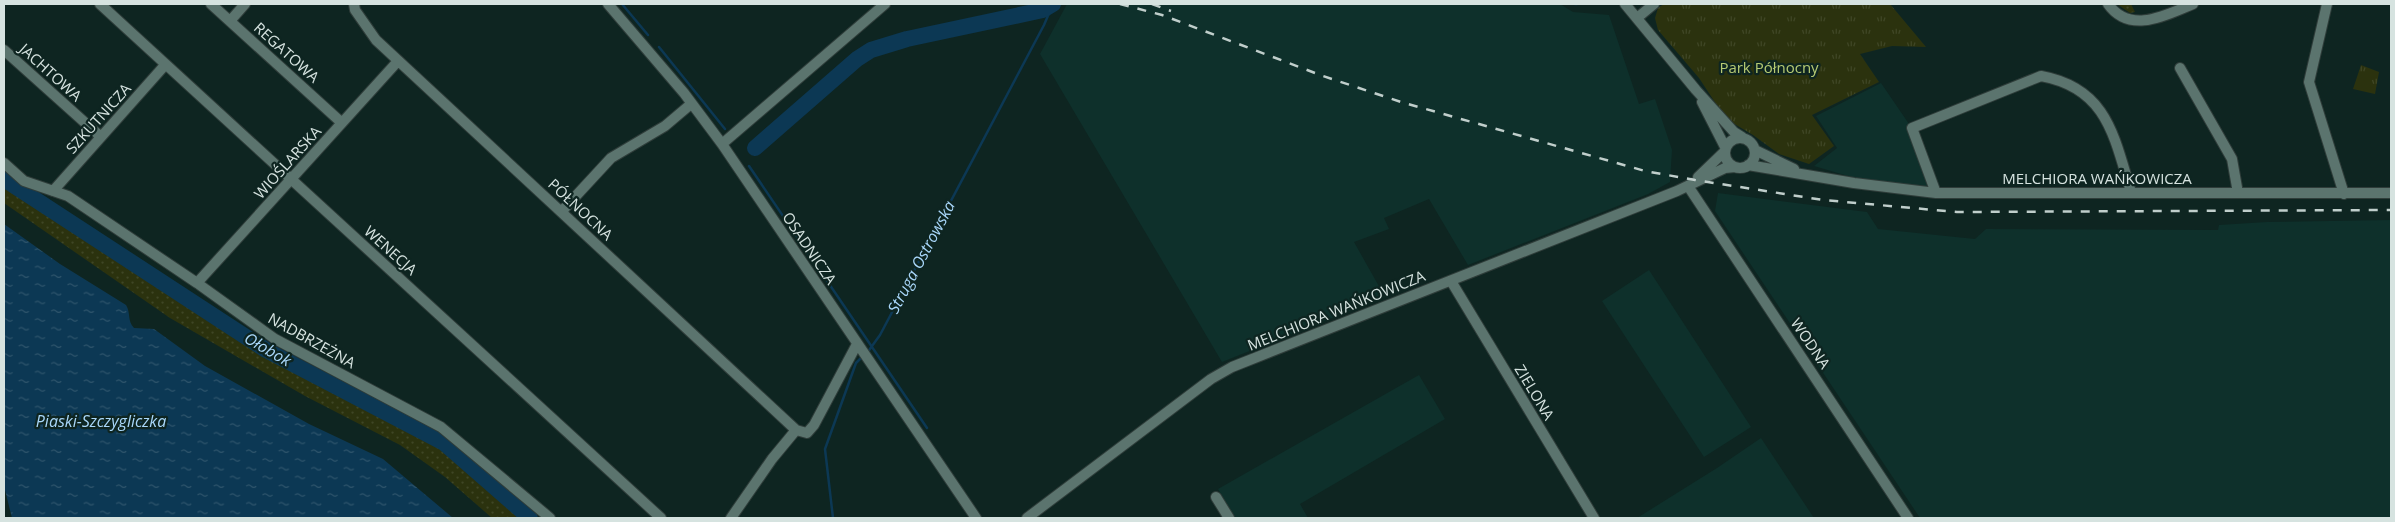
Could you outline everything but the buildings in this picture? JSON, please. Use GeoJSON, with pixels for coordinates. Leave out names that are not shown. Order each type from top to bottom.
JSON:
{"type":"FeatureCollection","features":[{"type":"Feature","properties":{"kind":"street","name":"WENECJA"},"geometry":{"type":"LineString","coordinates":[[100,4],[661,518]]}},
{"type":"Feature","properties":{"kind":"street","name":"REGATOWA"},"geometry":{"type":"LineString","coordinates":[[211,4],[342,123]]}},
{"type":"Feature","properties":{"kind":"street"},"geometry":{"type":"LineString","coordinates":[[230,21],[245,4]]}},
{"type":"Feature","properties":{"kind":"street","name":"PÓŁNOCNA"},"geometry":{"type":"LineString","coordinates":[[354,4],[355,10],[376,40],[796,430]]}},
{"type":"Feature","properties":{"kind":"street","name":"OSADNICZA"},"geometry":{"type":"LineString","coordinates":[[608,4],[722,144],[976,518]]}},
{"type":"Feature","properties":{"kind":"street"},"geometry":{"type":"LineString","coordinates":[[722,144],[885,4]]}},
{"type":"Feature","properties":{"kind":"street"},"geometry":{"type":"LineString","coordinates":[[1625,4],[1730,128],[1750,142],[1755,150],[1754,157],[1748,165],[1735,167],[1727,161],[1725,150],[1696,90]]}},
{"type":"Feature","properties":{"kind":"street"},"geometry":{"type":"LineString","coordinates":[[1637,18],[1654,4]]}},
{"type":"Feature","properties":{"kind":"street"},"geometry":{"type":"LineString","coordinates":[[2108,4],[2120,15],[2131,19],[2150,21],[2193,4]]}},
{"type":"Feature","properties":{"kind":"street"},"geometry":{"type":"LineString","coordinates":[[2327,4],[2308,82],[2344,194]]}},
{"type":"Feature","properties":{"kind":"street","name":"JACHTOWA"},"geometry":{"type":"LineString","coordinates":[[4,50],[101,137]]}},
{"type":"Feature","properties":{"kind":"street","name":"WIOŚLARSKA"},"geometry":{"type":"LineString","coordinates":[[198,283],[398,61]]}},
{"type":"Feature","properties":{"kind":"street","name":"SZKUTNICZA"},"geometry":{"type":"LineString","coordinates":[[53,191],[165,65]]}},
{"type":"Feature","properties":{"kind":"street"},"geometry":{"type":"LineString","coordinates":[[2180,68],[2232,159],[2238,193]]}},
{"type":"Feature","properties":{"kind":"street"},"geometry":{"type":"LineString","coordinates":[[1936,194],[1912,128],[2041,76],[2056,78],[2070,85],[2098,105],[2116,142],[2131,192]]}},
{"type":"Feature","properties":{"kind":"street"},"geometry":{"type":"LineString","coordinates":[[562,212],[611,158],[665,126],[691,104]]}},
{"type":"Feature","properties":{"kind":"street"},"geometry":{"type":"LineString","coordinates":[[1725,150],[1732,140],[1742,137]]}},
{"type":"Feature","properties":{"kind":"street","name":"MELCHIORA WAŃKOWICZA"},"geometry":{"type":"LineString","coordinates":[[1688,186],[1725,150]]}},
{"type":"Feature","properties":{"kind":"street","name":"MELCHIORA WAŃKOWICZA"},"geometry":{"type":"LineString","coordinates":[[1755,150],[1804,173]]}},
{"type":"Feature","properties":{"kind":"street","name":"NADBRZEŻNA"},"geometry":{"type":"LineString","coordinates":[[4,163],[24,181],[68,196],[198,283],[275,340],[441,427],[550,518]]}},
{"type":"Feature","properties":{"kind":"street","name":"MELCHIORA WAŃKOWICZA"},"geometry":{"type":"LineString","coordinates":[[1748,165],[1854,183],[1936,194],[2131,192],[2391,193]]}},
{"type":"Feature","properties":{"kind":"street","name":"MELCHIORA WAŃKOWICZA"},"geometry":{"type":"LineString","coordinates":[[1028,518],[1222,373],[1688,186],[1725,168],[1735,167]]}},
{"type":"Feature","properties":{"kind":"street","name":"WODNA"},"geometry":{"type":"LineString","coordinates":[[1688,186],[1908,518]]}},
{"type":"Feature","properties":{"kind":"street","name":"ZIELONA"},"geometry":{"type":"LineString","coordinates":[[1451,281],[1594,518]]}},
{"type":"Feature","properties":{"kind":"street"},"geometry":{"type":"LineString","coordinates":[[731,518],[772,459],[796,430],[807,433],[814,425],[857,344]]}},
{"type":"Feature","properties":{"kind":"street"},"geometry":{"type":"LineString","coordinates":[[1216,497],[1229,518]]}},
{"type":"Feature","properties":{"kind":"shaded area"},"geometry":{"type":"Polygon","coordinates":[[[1067,4],[1560,4],[1573,12],[1609,15],[1639,104],[1655,99],[1672,150],[1670,182],[1648,194],[1468,265],[1429,199],[1384,218],[1389,229],[1354,242],[1385,297],[1222,362],[1040,54],[1067,4]]]}},
{"type":"Feature","properties":{"kind":"shaded area"},"geometry":{"type":"Polygon","coordinates":[[[1881,83],[1909,124],[1908,131],[1928,187],[1855,178],[1814,166],[1837,148],[1816,116],[1881,83]]]}},
{"type":"Feature","properties":{"kind":"shaded area"},"geometry":{"type":"Polygon","coordinates":[[[1718,193],[1867,212],[1878,229],[1975,239],[1986,229],[2218,230],[2219,225],[2267,222],[2391,220],[2391,518],[1920,518],[1715,211],[1718,193]]]}},
{"type":"Feature","properties":{"kind":"shaded area"},"geometry":{"type":"Polygon","coordinates":[[[1649,270],[1751,427],[1704,457],[1602,301],[1649,270]]]}},
{"type":"Feature","properties":{"kind":"shaded area"},"geometry":{"type":"Polygon","coordinates":[[[1419,375],[1445,419],[1300,504],[1308,518],[1235,518],[1218,489],[1419,375]]]}},
{"type":"Feature","properties":{"kind":"shaded area"},"geometry":{"type":"Polygon","coordinates":[[[1761,438],[1814,518],[1637,518],[1717,468],[1761,438]]]}},
{"type":"Feature","properties":{"kind":"green space","name":"Park Północny"},"geometry":{"type":"Polygon","coordinates":[[[1664,4],[1890,4],[1926,47],[1892,46],[1860,54],[1879,82],[1812,115],[1834,146],[1809,164],[1779,154],[1753,135],[1726,119],[1699,78],[1658,30],[1655,18],[1658,8],[1664,4]]]}},
{"type":"Feature","properties":{"kind":"green space"},"geometry":{"type":"Polygon","coordinates":[[[2117,4],[2131,4],[2135,12],[2130,13],[2117,4]]]}},
{"type":"Feature","properties":{"kind":"green space"},"geometry":{"type":"Polygon","coordinates":[[[2361,65],[2379,72],[2375,94],[2353,89],[2361,65]]]}},
{"type":"Feature","properties":{"kind":"green space"},"geometry":{"type":"Polygon","coordinates":[[[4,185],[264,356],[370,408],[441,447],[521,518],[492,518],[445,477],[400,445],[305,396],[170,318],[4,203],[4,185]]]}},
{"type":"Feature","properties":{"kind":"water","name":"Piaski-Szczygliczka"},"geometry":{"type":"Polygon","coordinates":[[[4,224],[60,264],[126,305],[130,323],[134,328],[154,329],[205,366],[309,424],[383,459],[453,518],[12,518],[4,486],[4,224]]]}},
{"type":"Feature","properties":{"kind":"waterway"},"geometry":{"type":"LineString","coordinates":[[622,4],[648,35]]}},
{"type":"Feature","properties":{"kind":"waterway","name":"Struga Ostrowska"},"geometry":{"type":"LineString","coordinates":[[867,353],[880,335],[1044,25],[1053,4]]}},
{"type":"Feature","properties":{"kind":"waterway","name":"Struga Ostrowska"},"geometry":{"type":"LineString","coordinates":[[755,148],[857,59],[871,50],[907,39],[1043,10],[1053,4]]}},
{"type":"Feature","properties":{"kind":"waterway"},"geometry":{"type":"LineString","coordinates":[[659,47],[725,129]]}},
{"type":"Feature","properties":{"kind":"waterway"},"geometry":{"type":"LineString","coordinates":[[749,166],[927,428]]}},
{"type":"Feature","properties":{"kind":"waterway","name":"Ołobok"},"geometry":{"type":"LineString","coordinates":[[4,179],[266,350],[444,443],[530,518]]}},
{"type":"Feature","properties":{"kind":"waterway","name":"Struga Ostrowska"},"geometry":{"type":"LineString","coordinates":[[833,518],[825,449],[856,363],[863,356]]}},
{"type":"Feature","properties":{"kind":"railway"},"geometry":{"type":"LineString","coordinates":[[1120,4],[1162,15],[1323,76],[1401,102],[1645,171],[1695,180],[1823,200],[1957,212],[2391,210]]}},
{"type":"Feature","properties":{"kind":"railway"},"geometry":{"type":"LineString","coordinates":[[1152,4],[1171,11]]}}]}
